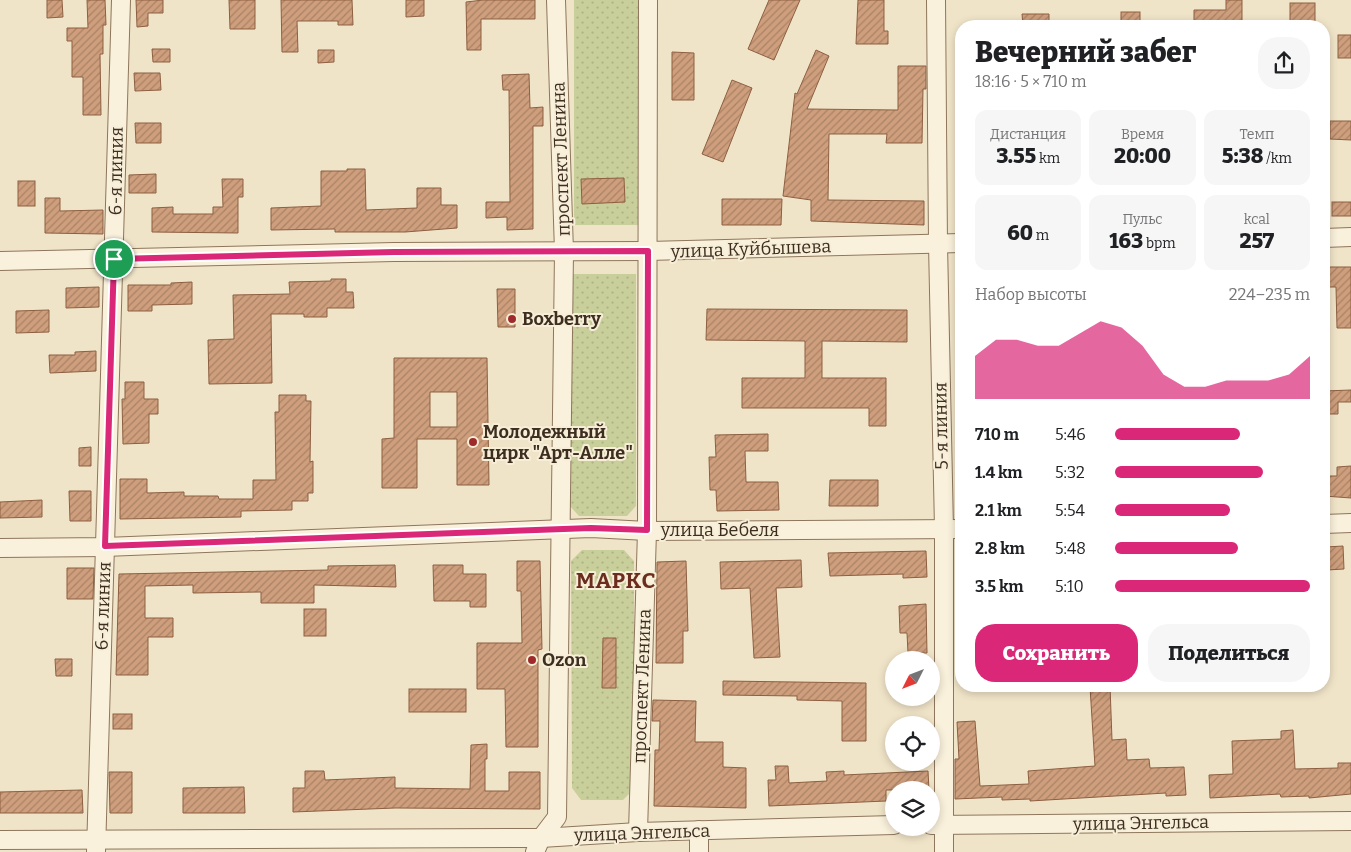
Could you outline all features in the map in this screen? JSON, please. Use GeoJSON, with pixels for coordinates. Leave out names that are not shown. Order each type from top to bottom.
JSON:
{"type":"FeatureCollection","features":[{"type":"Feature","properties":{"kind":"street","name":"6-я линия"},"geometry":{"type":"LineString","coordinates":[[97,845],[121,0]]}},
{"type":"Feature","properties":{"kind":"street","name":"проспект Ленина"},"geometry":{"type":"LineString","coordinates":[[538,845],[556,817],[558,530],[564,252],[556,0]]}},
{"type":"Feature","properties":{"kind":"street","name":"проспект Ленина"},"geometry":{"type":"LineString","coordinates":[[638,832],[647,530],[648,0]]}},
{"type":"Feature","properties":{"kind":"street","name":"5-я линия"},"geometry":{"type":"LineString","coordinates":[[936,0],[938,244],[944,530],[939,781]]}},
{"type":"Feature","properties":{"kind":"street"},"geometry":{"type":"LineString","coordinates":[[1330,238],[1351,238]]}},
{"type":"Feature","properties":{"kind":"street","name":"улица Куйбышева"},"geometry":{"type":"LineString","coordinates":[[0,261],[394,252],[648,251],[955,243]]}},
{"type":"Feature","properties":{"kind":"street"},"geometry":{"type":"LineString","coordinates":[[1330,524],[1351,523]]}},
{"type":"Feature","properties":{"kind":"street","name":"улица Бебеля"},"geometry":{"type":"LineString","coordinates":[[0,548],[105,546],[591,528],[647,530],[955,529]]}},
{"type":"Feature","properties":{"kind":"street","name":"улица Энгельса"},"geometry":{"type":"LineString","coordinates":[[940,824],[1351,821]]}},
{"type":"Feature","properties":{"kind":"street","name":"улица Энгельса"},"geometry":{"type":"LineString","coordinates":[[0,840],[97,845],[538,845],[638,832],[885,826]]}},
{"type":"Feature","properties":{"kind":"street"},"geometry":{"type":"LineString","coordinates":[[699,830],[699,852]]}},
{"type":"Feature","properties":{"kind":"street","name":"5-я линия"},"geometry":{"type":"LineString","coordinates":[[940,833],[944,852]]}},
{"type":"Feature","properties":{"kind":"green space"},"geometry":{"type":"Polygon","coordinates":[[[574,0],[640,0],[641,225],[574,225],[574,0]]]}},
{"type":"Feature","properties":{"kind":"green space"},"geometry":{"type":"Polygon","coordinates":[[[569,274],[636,274],[636,506],[627,516],[579,516],[569,505],[569,274]]]}},
{"type":"Feature","properties":{"kind":"green space"},"geometry":{"type":"Polygon","coordinates":[[[582,550],[624,550],[634,561],[634,789],[623,800],[581,800],[572,788],[571,561],[582,550]]]}},
{"type":"Feature","properties":{"kind":"building"},"geometry":{"type":"Polygon","coordinates":[[[47,0],[62,0],[63,17],[47,18],[47,0]]]}},
{"type":"Feature","properties":{"kind":"building"},"geometry":{"type":"Polygon","coordinates":[[[87,0],[105,0],[106,25],[103,25],[103,54],[100,54],[101,115],[83,115],[83,77],[72,77],[72,41],[67,41],[67,28],[88,28],[87,0]]]}},
{"type":"Feature","properties":{"kind":"building"},"geometry":{"type":"Polygon","coordinates":[[[136,0],[163,0],[163,13],[148,13],[148,26],[137,27],[136,0]]]}},
{"type":"Feature","properties":{"kind":"building"},"geometry":{"type":"Polygon","coordinates":[[[229,0],[255,0],[255,29],[230,29],[229,0]]]}},
{"type":"Feature","properties":{"kind":"building"},"geometry":{"type":"Polygon","coordinates":[[[281,0],[352,0],[353,25],[338,25],[338,21],[297,21],[298,52],[282,52],[281,0]]]}},
{"type":"Feature","properties":{"kind":"building"},"geometry":{"type":"Polygon","coordinates":[[[406,0],[424,0],[424,16],[406,17],[406,0]]]}},
{"type":"Feature","properties":{"kind":"building"},"geometry":{"type":"Polygon","coordinates":[[[483,0],[535,0],[535,19],[481,19],[481,50],[467,50],[466,2],[483,0]]]}},
{"type":"Feature","properties":{"kind":"building"},"geometry":{"type":"Polygon","coordinates":[[[769,0],[800,0],[774,60],[748,49],[769,0]]]}},
{"type":"Feature","properties":{"kind":"building"},"geometry":{"type":"Polygon","coordinates":[[[858,0],[884,0],[884,31],[888,31],[888,44],[856,44],[858,0]]]}},
{"type":"Feature","properties":{"kind":"building"},"geometry":{"type":"Polygon","coordinates":[[[1226,0],[1242,0],[1242,20],[1194,20],[1194,10],[1226,10],[1226,0]]]}},
{"type":"Feature","properties":{"kind":"building"},"geometry":{"type":"Polygon","coordinates":[[[1290,3],[1315,3],[1315,20],[1290,20],[1290,3]]]}},
{"type":"Feature","properties":{"kind":"building"},"geometry":{"type":"Polygon","coordinates":[[[1121,12],[1140,12],[1140,20],[1121,20],[1121,12]]]}},
{"type":"Feature","properties":{"kind":"building"},"geometry":{"type":"Polygon","coordinates":[[[1022,14],[1049,14],[1049,20],[1022,20],[1022,14]]]}},
{"type":"Feature","properties":{"kind":"building"},"geometry":{"type":"Polygon","coordinates":[[[1338,35],[1351,35],[1351,58],[1338,58],[1338,35]]]}},
{"type":"Feature","properties":{"kind":"building"},"geometry":{"type":"Polygon","coordinates":[[[152,49],[170,49],[170,62],[153,62],[152,49]]]}},
{"type":"Feature","properties":{"kind":"building"},"geometry":{"type":"Polygon","coordinates":[[[318,50],[334,50],[334,62],[318,63],[318,50]]]}},
{"type":"Feature","properties":{"kind":"building"},"geometry":{"type":"Polygon","coordinates":[[[816,50],[829,56],[807,109],[898,110],[898,66],[926,66],[926,89],[923,89],[922,143],[886,143],[887,134],[829,134],[828,200],[924,201],[924,225],[811,221],[811,200],[783,196],[795,93],[797,94],[816,50]]]}},
{"type":"Feature","properties":{"kind":"building"},"geometry":{"type":"Polygon","coordinates":[[[672,52],[694,53],[694,100],[672,100],[672,52]]]}},
{"type":"Feature","properties":{"kind":"building"},"geometry":{"type":"Polygon","coordinates":[[[134,73],[160,73],[161,90],[135,91],[134,73]]]}},
{"type":"Feature","properties":{"kind":"building"},"geometry":{"type":"Polygon","coordinates":[[[529,74],[530,108],[543,107],[543,126],[533,126],[533,229],[507,230],[507,217],[486,218],[486,202],[510,202],[509,90],[503,90],[502,75],[529,74]]]}},
{"type":"Feature","properties":{"kind":"building"},"geometry":{"type":"Polygon","coordinates":[[[732,80],[752,88],[723,162],[702,154],[732,80]]]}},
{"type":"Feature","properties":{"kind":"building"},"geometry":{"type":"Polygon","coordinates":[[[1330,121],[1351,121],[1351,140],[1330,139],[1330,121]]]}},
{"type":"Feature","properties":{"kind":"building"},"geometry":{"type":"Polygon","coordinates":[[[135,123],[161,123],[161,143],[136,143],[135,123]]]}},
{"type":"Feature","properties":{"kind":"building"},"geometry":{"type":"Polygon","coordinates":[[[347,169],[365,169],[366,210],[417,208],[417,188],[441,188],[441,205],[457,205],[457,228],[405,232],[335,232],[335,229],[271,230],[271,208],[321,206],[321,171],[347,171],[347,169]]]}},
{"type":"Feature","properties":{"kind":"building"},"geometry":{"type":"Polygon","coordinates":[[[156,174],[156,193],[129,193],[129,175],[156,174]]]}},
{"type":"Feature","properties":{"kind":"building"},"geometry":{"type":"Polygon","coordinates":[[[624,178],[625,202],[582,204],[581,179],[624,178]]]}},
{"type":"Feature","properties":{"kind":"building"},"geometry":{"type":"Polygon","coordinates":[[[222,179],[243,179],[243,197],[238,197],[238,233],[152,232],[152,208],[173,207],[173,214],[213,214],[213,207],[223,207],[222,179]]]}},
{"type":"Feature","properties":{"kind":"building"},"geometry":{"type":"Polygon","coordinates":[[[18,181],[35,181],[35,206],[18,206],[18,181]]]}},
{"type":"Feature","properties":{"kind":"building"},"geometry":{"type":"Polygon","coordinates":[[[45,198],[60,198],[60,211],[103,210],[103,234],[45,233],[45,198]]]}},
{"type":"Feature","properties":{"kind":"building"},"geometry":{"type":"Polygon","coordinates":[[[722,199],[782,199],[781,225],[722,225],[722,199]]]}},
{"type":"Feature","properties":{"kind":"building"},"geometry":{"type":"Polygon","coordinates":[[[1332,202],[1351,202],[1351,216],[1332,216],[1332,202]]]}},
{"type":"Feature","properties":{"kind":"building"},"geometry":{"type":"Polygon","coordinates":[[[1330,267],[1351,267],[1351,328],[1337,328],[1336,287],[1330,287],[1330,267]]]}},
{"type":"Feature","properties":{"kind":"building"},"geometry":{"type":"Polygon","coordinates":[[[331,279],[346,279],[346,292],[353,292],[354,308],[327,308],[327,317],[304,317],[304,314],[271,314],[272,383],[209,384],[208,340],[234,339],[233,295],[290,294],[289,282],[331,281],[331,279]]]}},
{"type":"Feature","properties":{"kind":"building"},"geometry":{"type":"Polygon","coordinates":[[[192,282],[192,304],[152,305],[152,311],[128,311],[128,285],[171,285],[171,283],[192,282]]]}},
{"type":"Feature","properties":{"kind":"building"},"geometry":{"type":"Polygon","coordinates":[[[99,287],[99,307],[66,308],[66,288],[99,287]]]}},
{"type":"Feature","properties":{"kind":"building"},"geometry":{"type":"Polygon","coordinates":[[[497,289],[515,289],[515,327],[498,327],[497,289]]]}},
{"type":"Feature","properties":{"kind":"building"},"geometry":{"type":"Polygon","coordinates":[[[707,309],[907,310],[907,342],[822,341],[822,378],[886,378],[886,426],[869,426],[869,408],[742,408],[742,378],[805,378],[805,341],[706,340],[707,309]]]}},
{"type":"Feature","properties":{"kind":"building"},"geometry":{"type":"Polygon","coordinates":[[[49,310],[49,332],[16,333],[16,311],[49,310]]]}},
{"type":"Feature","properties":{"kind":"building"},"geometry":{"type":"Polygon","coordinates":[[[96,351],[96,371],[50,373],[49,355],[75,355],[75,352],[96,351]]]}},
{"type":"Feature","properties":{"kind":"building"},"geometry":{"type":"Polygon","coordinates":[[[394,358],[487,358],[489,485],[457,485],[457,439],[417,439],[417,488],[382,488],[382,439],[394,438],[394,358]],[[430,392],[430,427],[457,427],[457,392],[430,392]]]}},
{"type":"Feature","properties":{"kind":"building"},"geometry":{"type":"Polygon","coordinates":[[[125,382],[144,382],[144,399],[158,399],[158,414],[149,414],[149,443],[123,444],[122,399],[125,399],[125,382]]]}},
{"type":"Feature","properties":{"kind":"building"},"geometry":{"type":"Polygon","coordinates":[[[1351,390],[1351,402],[1338,402],[1338,414],[1330,414],[1330,391],[1351,390]]]}},
{"type":"Feature","properties":{"kind":"building"},"geometry":{"type":"Polygon","coordinates":[[[279,395],[306,395],[306,401],[311,401],[310,462],[313,461],[313,493],[308,493],[308,501],[292,501],[292,510],[241,511],[241,517],[120,519],[120,479],[147,479],[147,493],[184,492],[184,496],[253,499],[253,480],[276,480],[275,412],[279,412],[279,395]]]}},
{"type":"Feature","properties":{"kind":"building"},"geometry":{"type":"Polygon","coordinates":[[[768,434],[768,451],[745,451],[746,482],[778,482],[779,510],[717,511],[716,490],[710,490],[709,457],[716,457],[715,435],[768,434]]]}},
{"type":"Feature","properties":{"kind":"building"},"geometry":{"type":"Polygon","coordinates":[[[91,447],[91,466],[79,466],[79,448],[91,447]]]}},
{"type":"Feature","properties":{"kind":"building"},"geometry":{"type":"Polygon","coordinates":[[[1351,466],[1351,498],[1330,496],[1330,476],[1337,476],[1337,467],[1351,466]]]}},
{"type":"Feature","properties":{"kind":"building"},"geometry":{"type":"Polygon","coordinates":[[[830,480],[878,480],[878,506],[829,506],[830,480]]]}},
{"type":"Feature","properties":{"kind":"building"},"geometry":{"type":"Polygon","coordinates":[[[69,491],[91,491],[91,521],[70,521],[69,491]]]}},
{"type":"Feature","properties":{"kind":"building"},"geometry":{"type":"Polygon","coordinates":[[[42,500],[42,517],[0,518],[0,502],[42,500]]]}},
{"type":"Feature","properties":{"kind":"building"},"geometry":{"type":"Polygon","coordinates":[[[1343,546],[1344,569],[1330,570],[1330,547],[1343,546]]]}},
{"type":"Feature","properties":{"kind":"building"},"geometry":{"type":"Polygon","coordinates":[[[926,551],[927,577],[903,578],[903,574],[830,576],[828,553],[926,551]]]}},
{"type":"Feature","properties":{"kind":"building"},"geometry":{"type":"Polygon","coordinates":[[[801,560],[802,587],[776,588],[780,657],[754,658],[750,588],[721,589],[720,562],[801,560]]]}},
{"type":"Feature","properties":{"kind":"building"},"geometry":{"type":"Polygon","coordinates":[[[517,561],[540,561],[542,649],[538,650],[538,747],[506,747],[505,689],[477,689],[477,643],[522,643],[521,591],[517,591],[517,561]]]}},
{"type":"Feature","properties":{"kind":"building"},"geometry":{"type":"Polygon","coordinates":[[[686,561],[688,631],[683,631],[683,663],[656,663],[657,562],[686,561]]]}},
{"type":"Feature","properties":{"kind":"building"},"geometry":{"type":"Polygon","coordinates":[[[395,565],[396,587],[314,585],[314,603],[261,603],[261,592],[193,593],[193,585],[145,586],[145,618],[173,618],[173,637],[148,637],[148,675],[116,675],[119,574],[328,570],[328,566],[395,565]]]}},
{"type":"Feature","properties":{"kind":"building"},"geometry":{"type":"Polygon","coordinates":[[[433,565],[463,565],[463,574],[486,574],[486,607],[470,607],[470,601],[434,601],[433,565]]]}},
{"type":"Feature","properties":{"kind":"building"},"geometry":{"type":"Polygon","coordinates":[[[67,568],[94,568],[93,599],[67,599],[67,568]]]}},
{"type":"Feature","properties":{"kind":"building"},"geometry":{"type":"Polygon","coordinates":[[[926,604],[927,651],[908,651],[907,633],[900,633],[899,606],[926,604]]]}},
{"type":"Feature","properties":{"kind":"building"},"geometry":{"type":"Polygon","coordinates":[[[304,609],[326,609],[326,636],[304,636],[304,609]]]}},
{"type":"Feature","properties":{"kind":"building"},"geometry":{"type":"Polygon","coordinates":[[[603,638],[616,638],[616,688],[602,688],[603,638]]]}},
{"type":"Feature","properties":{"kind":"building"},"geometry":{"type":"Polygon","coordinates":[[[55,659],[72,659],[72,676],[56,676],[55,659]]]}},
{"type":"Feature","properties":{"kind":"building"},"geometry":{"type":"Polygon","coordinates":[[[723,681],[866,683],[866,741],[842,741],[842,701],[797,700],[797,696],[723,695],[723,681]]]}},
{"type":"Feature","properties":{"kind":"building"},"geometry":{"type":"Polygon","coordinates":[[[409,689],[466,689],[466,712],[409,712],[409,689]]]}},
{"type":"Feature","properties":{"kind":"building"},"geometry":{"type":"Polygon","coordinates":[[[1090,692],[1110,692],[1112,740],[1126,739],[1127,760],[1149,759],[1150,768],[1184,767],[1186,795],[1166,796],[1166,793],[1030,801],[1030,799],[1002,800],[1002,797],[955,799],[955,759],[959,759],[957,722],[975,721],[980,786],[1029,784],[1028,771],[1095,766],[1090,692]]]}},
{"type":"Feature","properties":{"kind":"building"},"geometry":{"type":"Polygon","coordinates":[[[653,700],[696,701],[695,742],[723,742],[723,767],[746,768],[746,808],[654,806],[655,750],[659,750],[660,721],[652,721],[653,700]]]}},
{"type":"Feature","properties":{"kind":"building"},"geometry":{"type":"Polygon","coordinates":[[[113,714],[132,714],[132,729],[113,729],[113,714]]]}},
{"type":"Feature","properties":{"kind":"building"},"geometry":{"type":"Polygon","coordinates":[[[1293,730],[1295,769],[1338,768],[1338,763],[1351,763],[1351,794],[1309,798],[1309,796],[1281,797],[1280,794],[1210,798],[1209,775],[1233,774],[1232,741],[1281,739],[1281,731],[1293,730]]]}},
{"type":"Feature","properties":{"kind":"building"},"geometry":{"type":"Polygon","coordinates":[[[487,744],[485,791],[509,791],[509,772],[540,772],[540,809],[395,808],[293,812],[293,788],[305,788],[305,771],[324,771],[325,780],[395,777],[395,788],[470,789],[471,745],[487,744]]]}},
{"type":"Feature","properties":{"kind":"building"},"geometry":{"type":"Polygon","coordinates":[[[775,766],[788,766],[789,783],[827,781],[826,772],[844,771],[844,775],[928,771],[929,781],[885,781],[885,801],[769,806],[768,780],[776,780],[775,766]]]}},
{"type":"Feature","properties":{"kind":"building"},"geometry":{"type":"Polygon","coordinates":[[[109,772],[132,772],[132,813],[110,813],[109,772]]]}},
{"type":"Feature","properties":{"kind":"building"},"geometry":{"type":"Polygon","coordinates":[[[244,787],[245,813],[183,813],[183,788],[244,787]]]}},
{"type":"Feature","properties":{"kind":"building"},"geometry":{"type":"Polygon","coordinates":[[[82,790],[83,813],[0,813],[0,792],[82,790]]]}},
{"type":"Feature","properties":{"kind":"place","name":"Boxberry"},"geometry":{"type":"Point","coordinates":[512,319]}},
{"type":"Feature","properties":{"kind":"place","name":"Молодежный цирк \"Арт-Алле\""},"geometry":{"type":"Point","coordinates":[473,442]}},
{"type":"Feature","properties":{"kind":"place","name":"Ozon"},"geometry":{"type":"Point","coordinates":[532,660]}},
{"type":"Feature","properties":{"kind":"district","name":"МАРКС"},"geometry":{"type":"Point","coordinates":[616,580]}},
{"type":"Feature","properties":{"kind":"route"},"geometry":{"type":"LineString","coordinates":[[648,251],[647,530],[591,528],[105,546],[114,259],[394,252],[648,251]]}}]}
